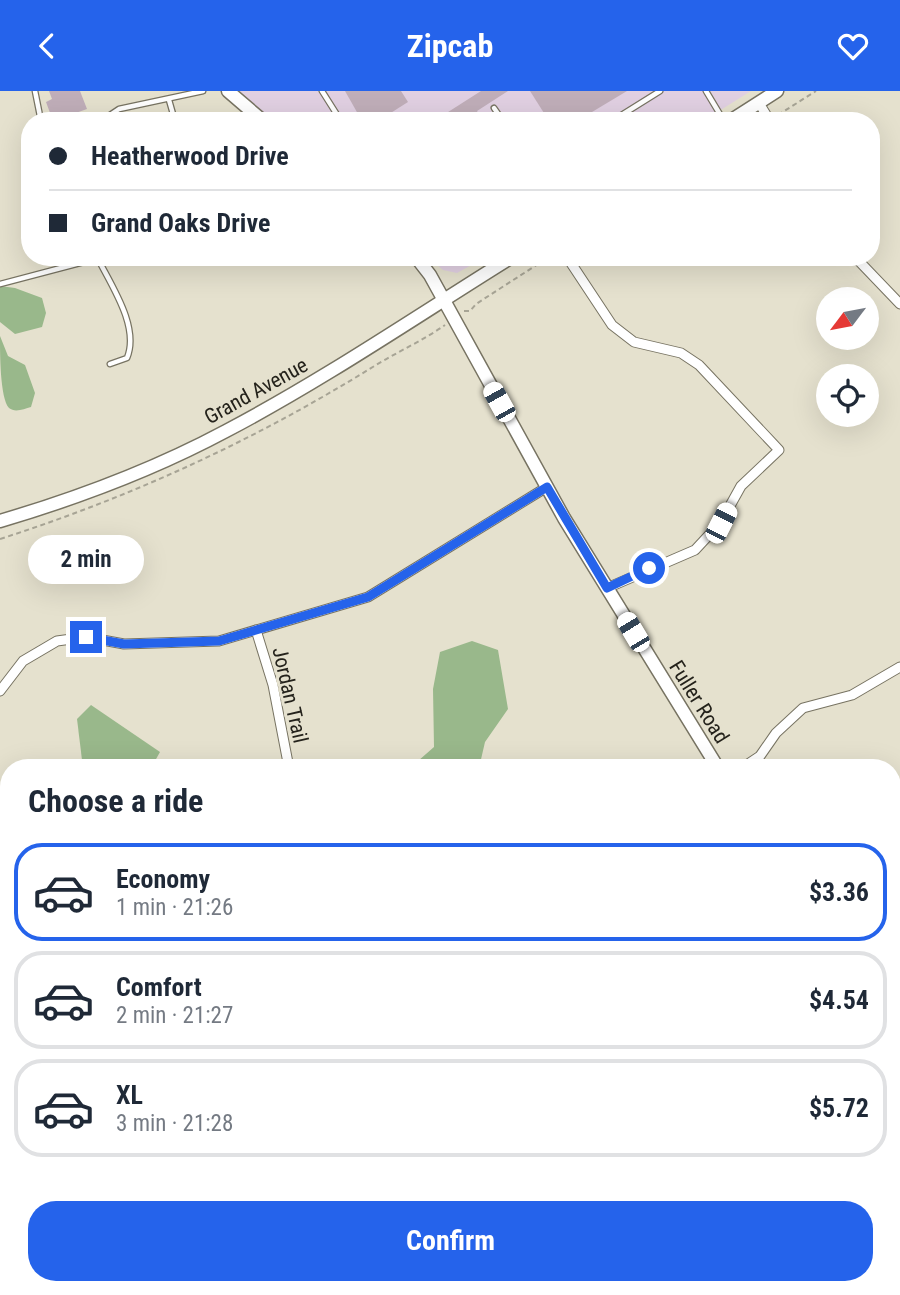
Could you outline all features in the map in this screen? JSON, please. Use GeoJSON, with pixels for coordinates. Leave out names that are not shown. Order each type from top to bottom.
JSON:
{"type":"FeatureCollection","features":[{"type":"Feature","properties":{"kind":"street"},"geometry":{"type":"LineString","coordinates":[[228,91],[252,112]]}},
{"type":"Feature","properties":{"kind":"street"},"geometry":{"type":"LineString","coordinates":[[744,112],[778,91]]}},
{"type":"Feature","properties":{"kind":"street"},"geometry":{"type":"LineString","coordinates":[[759,103],[767,112]]}},
{"type":"Feature","properties":{"kind":"street","name":"Fuller Road"},"geometry":{"type":"LineString","coordinates":[[422,266],[547,487],[712,759]]}},
{"type":"Feature","properties":{"kind":"street","name":"Grand Avenue"},"geometry":{"type":"LineString","coordinates":[[0,521],[135,474],[223,433],[303,388],[498,266]]}},
{"type":"Feature","properties":{"kind":"street"},"geometry":{"type":"LineString","coordinates":[[573,266],[612,325],[634,342],[681,353],[699,365],[779,450],[741,486],[721,523],[695,549],[607,588]]}},
{"type":"Feature","properties":{"kind":"street"},"geometry":{"type":"LineString","coordinates":[[864,266],[900,304]]}},
{"type":"Feature","properties":{"kind":"street"},"geometry":{"type":"LineString","coordinates":[[0,691],[23,661],[57,641],[86,637],[117,643],[178,644],[219,641],[368,597],[547,487]]}},
{"type":"Feature","properties":{"kind":"street","name":"Jordan Trail"},"geometry":{"type":"LineString","coordinates":[[256,630],[273,685],[287,759]]}},
{"type":"Feature","properties":{"kind":"street"},"geometry":{"type":"LineString","coordinates":[[756,759],[776,733],[803,708],[852,695],[900,667]]}},
{"type":"Feature","properties":{"kind":"lane"},"geometry":{"type":"LineString","coordinates":[[35,91],[39,112]]}},
{"type":"Feature","properties":{"kind":"lane"},"geometry":{"type":"LineString","coordinates":[[114,112],[203,91]]}},
{"type":"Feature","properties":{"kind":"lane"},"geometry":{"type":"LineString","coordinates":[[323,91],[336,112]]}},
{"type":"Feature","properties":{"kind":"lane"},"geometry":{"type":"LineString","coordinates":[[626,112],[660,91]]}},
{"type":"Feature","properties":{"kind":"lane"},"geometry":{"type":"LineString","coordinates":[[706,91],[719,112]]}},
{"type":"Feature","properties":{"kind":"lane"},"geometry":{"type":"LineString","coordinates":[[169,100],[172,112]]}},
{"type":"Feature","properties":{"kind":"lane"},"geometry":{"type":"LineString","coordinates":[[494,108],[497,112]]}},
{"type":"Feature","properties":{"kind":"lane"},"geometry":{"type":"LineString","coordinates":[[0,284],[65,266]]}},
{"type":"Feature","properties":{"kind":"lane"},"geometry":{"type":"LineString","coordinates":[[102,266],[118,299],[130,336],[131,349],[127,358],[110,364]]}},
{"type":"Feature","properties":{"kind":"path"},"geometry":{"type":"LineString","coordinates":[[783,112],[816,91]]}},
{"type":"Feature","properties":{"kind":"path"},"geometry":{"type":"LineString","coordinates":[[466,310],[470,311],[476,304],[535,266]]}},
{"type":"Feature","properties":{"kind":"shaded area"},"geometry":{"type":"Polygon","coordinates":[[[238,91],[751,91],[717,112],[262,112],[238,91]]]}},
{"type":"Feature","properties":{"kind":"shaded area"},"geometry":{"type":"Polygon","coordinates":[[[438,266],[470,266],[457,273],[443,270],[438,266]]]}},
{"type":"Feature","properties":{"kind":"green space"},"geometry":{"type":"Polygon","coordinates":[[[0,286],[15,288],[42,298],[46,313],[42,327],[15,334],[0,322],[0,286]]]}},
{"type":"Feature","properties":{"kind":"green space"},"geometry":{"type":"Polygon","coordinates":[[[0,336],[8,356],[25,365],[35,393],[31,407],[14,410],[6,403],[1,375],[0,336]]]}},
{"type":"Feature","properties":{"kind":"green space"},"geometry":{"type":"Polygon","coordinates":[[[472,641],[498,650],[508,709],[485,742],[481,759],[420,759],[434,747],[433,689],[440,652],[472,641]]]}},
{"type":"Feature","properties":{"kind":"green space"},"geometry":{"type":"Polygon","coordinates":[[[91,705],[160,752],[156,759],[82,759],[77,719],[91,705]]]}},
{"type":"Feature","properties":{"kind":"building"},"geometry":{"type":"Polygon","coordinates":[[[49,91],[80,91],[87,109],[78,112],[50,112],[46,102],[52,99],[49,91]]]}},
{"type":"Feature","properties":{"kind":"building"},"geometry":{"type":"Polygon","coordinates":[[[345,91],[401,91],[408,102],[392,112],[357,112],[345,91]]]}},
{"type":"Feature","properties":{"kind":"building"},"geometry":{"type":"Polygon","coordinates":[[[481,91],[508,91],[478,112],[448,112],[481,91]]]}},
{"type":"Feature","properties":{"kind":"building"},"geometry":{"type":"Polygon","coordinates":[[[530,91],[627,91],[592,112],[543,112],[530,91]]]}},
{"type":"Feature","properties":{"kind":"route"},"geometry":{"type":"LineString","coordinates":[[86,637],[124,644],[219,641],[368,597],[547,487],[607,588],[649,568]]}}]}
